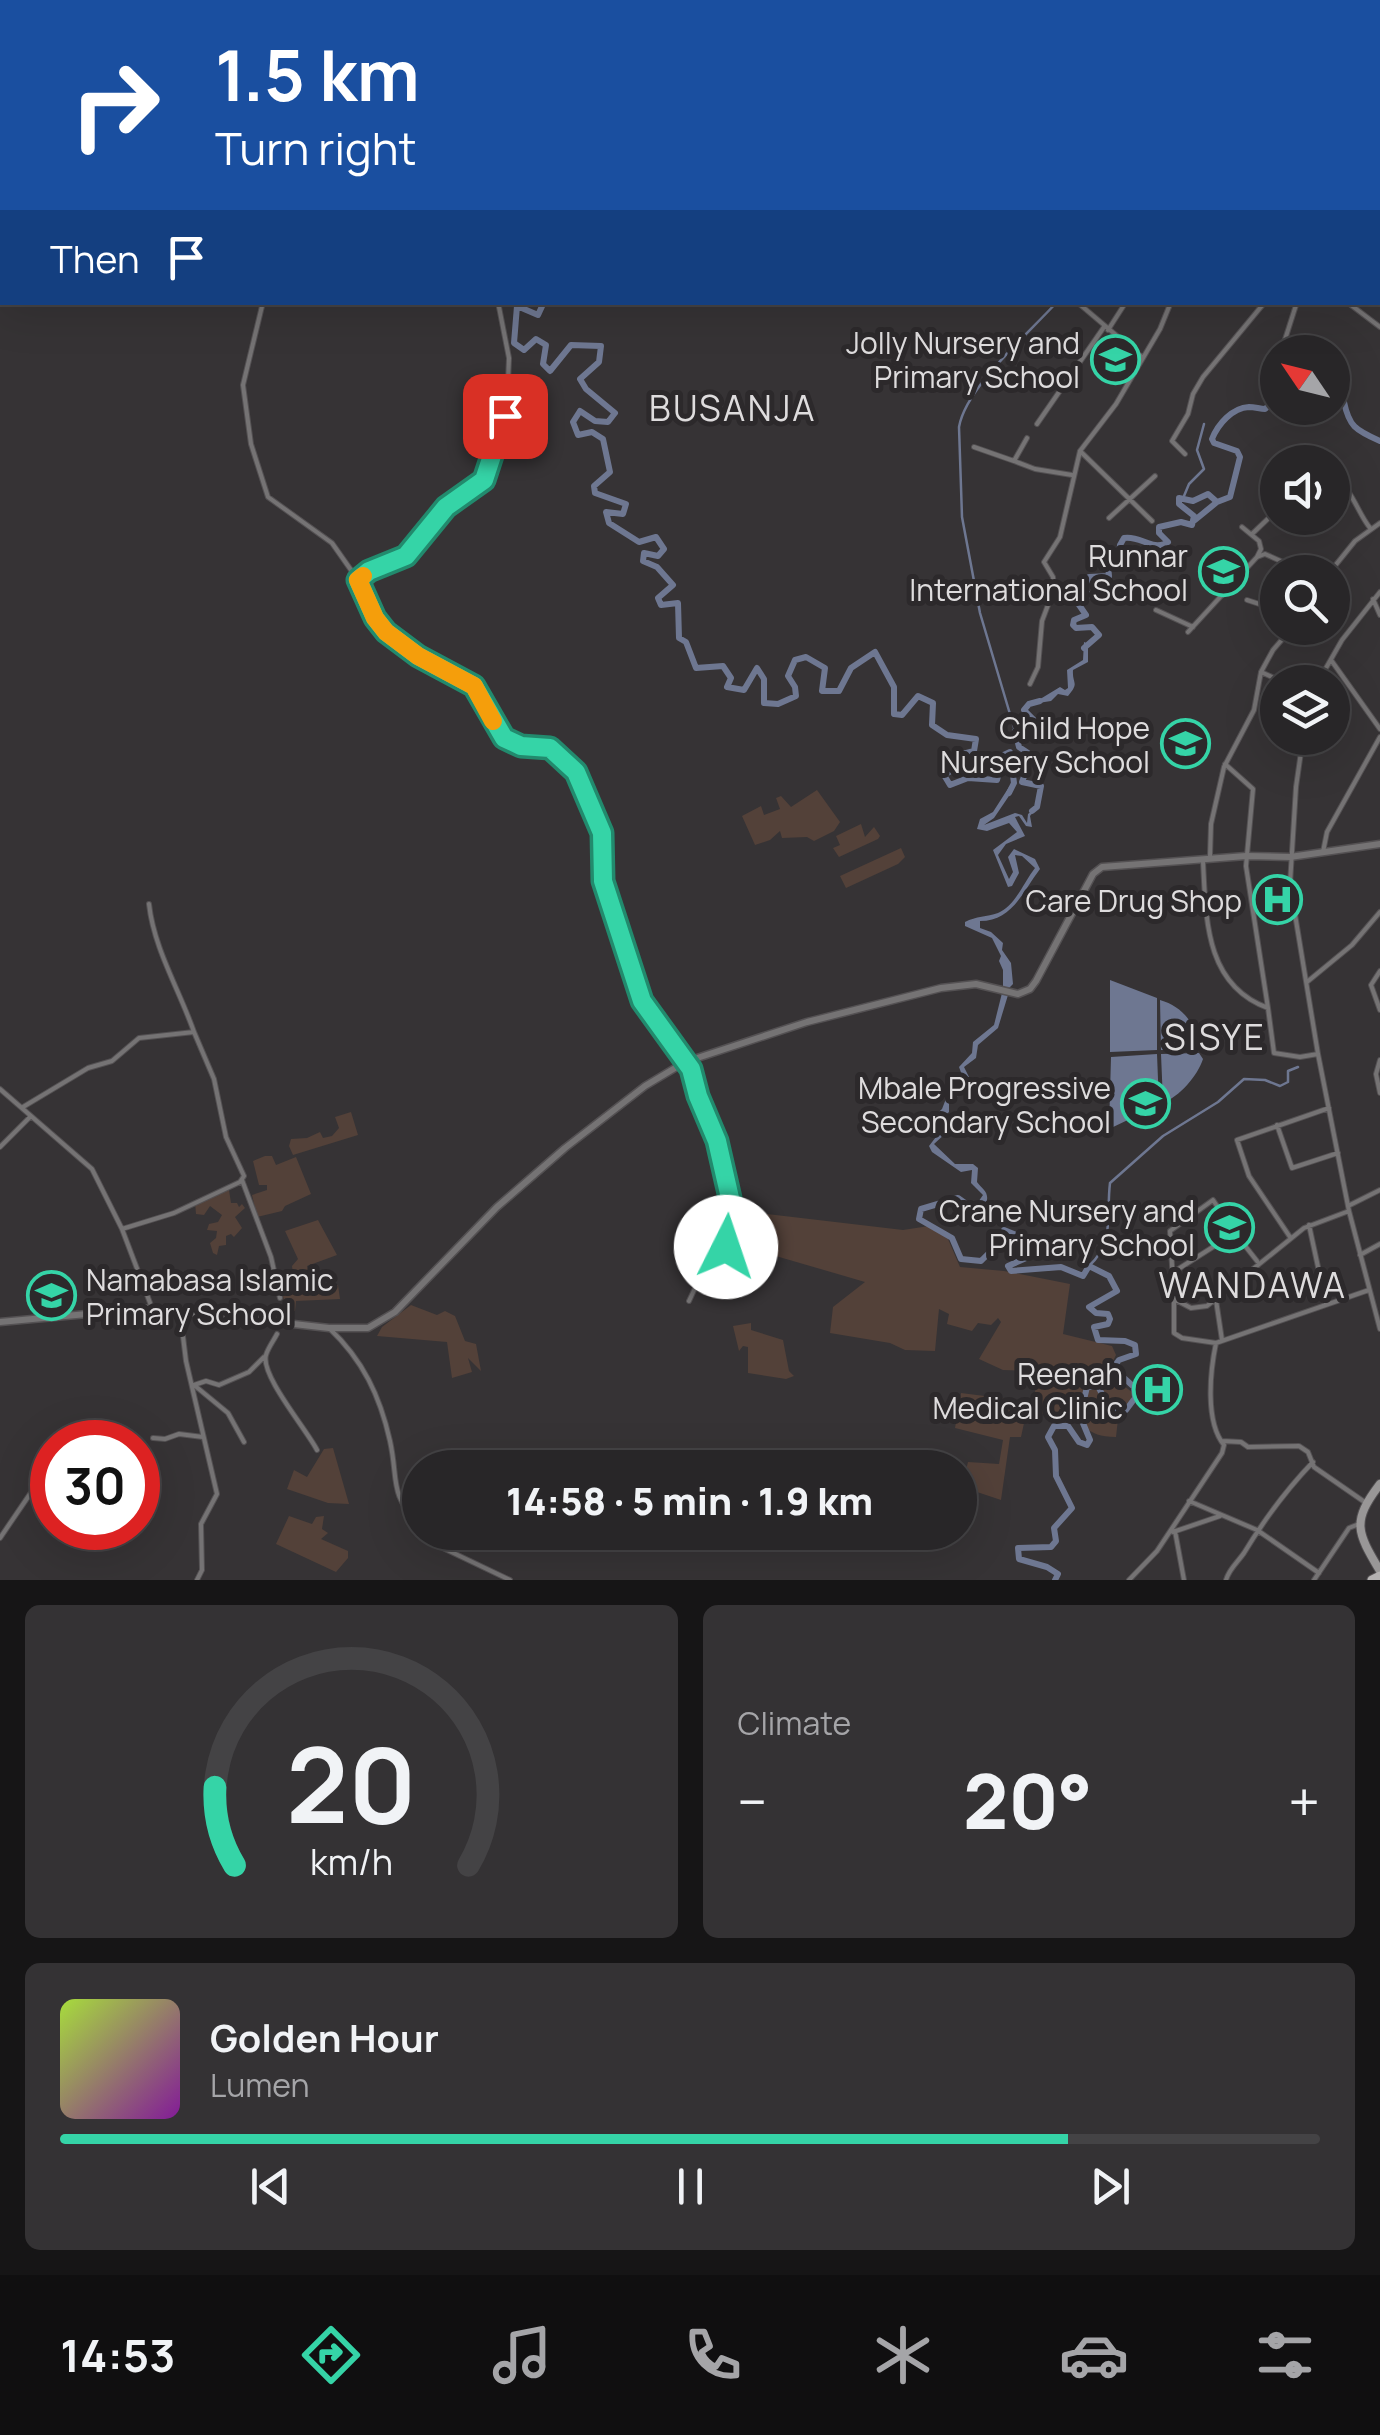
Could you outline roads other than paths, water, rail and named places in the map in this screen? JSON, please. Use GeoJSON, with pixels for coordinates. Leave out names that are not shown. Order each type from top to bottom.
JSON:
{"type":"FeatureCollection","features":[{"type":"Feature","properties":{"kind":"main road"},"geometry":{"type":"LineString","coordinates":[[1372,1580],[1380,1574],[1362,1540],[1359,1524],[1366,1502],[1380,1484]]}},
{"type":"Feature","properties":{"kind":"street"},"geometry":{"type":"LineString","coordinates":[[262,305],[243,384],[251,444],[266,493],[277,506],[325,536],[358,580],[375,618],[386,632],[418,656],[474,686],[504,738],[521,746],[550,748],[576,772],[602,833],[603,881],[642,1001],[691,1069],[717,1141],[730,1202],[728,1235],[722,1258],[702,1277],[689,1301]]}},
{"type":"Feature","properties":{"kind":"street"},"geometry":{"type":"LineString","coordinates":[[358,580],[369,571],[406,556],[446,507],[487,476],[508,405],[509,358],[499,305]]}},
{"type":"Feature","properties":{"kind":"street"},"geometry":{"type":"LineString","coordinates":[[1080,305],[1143,358]]}},
{"type":"Feature","properties":{"kind":"street"},"geometry":{"type":"LineString","coordinates":[[1036,424],[1124,305]]}},
{"type":"Feature","properties":{"kind":"street"},"geometry":{"type":"LineString","coordinates":[[1030,684],[1038,667],[1042,621],[1054,589],[1044,562],[1060,537],[1080,451],[1116,404],[1169,305]]}},
{"type":"Feature","properties":{"kind":"street"},"geometry":{"type":"LineString","coordinates":[[1186,454],[1172,441],[1188,414],[1193,394],[1263,305]]}},
{"type":"Feature","properties":{"kind":"street"},"geometry":{"type":"LineString","coordinates":[[1285,335],[1296,305]]}},
{"type":"Feature","properties":{"kind":"street"},"geometry":{"type":"LineString","coordinates":[[1351,305],[1380,327]]}},
{"type":"Feature","properties":{"kind":"street"},"geometry":{"type":"LineString","coordinates":[[1014,460],[1027,438]]}},
{"type":"Feature","properties":{"kind":"street"},"geometry":{"type":"LineString","coordinates":[[974,447],[1035,469],[1072,475]]}},
{"type":"Feature","properties":{"kind":"street"},"geometry":{"type":"LineString","coordinates":[[1080,451],[1152,521]]}},
{"type":"Feature","properties":{"kind":"street"},"geometry":{"type":"LineString","coordinates":[[1109,518],[1155,476]]}},
{"type":"Feature","properties":{"kind":"street"},"geometry":{"type":"LineString","coordinates":[[1350,492],[1356,510],[1370,528]]}},
{"type":"Feature","properties":{"kind":"street"},"geometry":{"type":"LineString","coordinates":[[1344,555],[1355,541],[1380,523]]}},
{"type":"Feature","properties":{"kind":"street"},"geometry":{"type":"LineString","coordinates":[[1252,534],[1260,526]]}},
{"type":"Feature","properties":{"kind":"street"},"geometry":{"type":"LineString","coordinates":[[1188,632],[1257,557],[1261,549],[1242,527]]}},
{"type":"Feature","properties":{"kind":"street"},"geometry":{"type":"LineString","coordinates":[[1328,665],[1380,592]]}},
{"type":"Feature","properties":{"kind":"street"},"geometry":{"type":"LineString","coordinates":[[1373,599],[1380,615]]}},
{"type":"Feature","properties":{"kind":"street"},"geometry":{"type":"LineString","coordinates":[[1247,600],[1260,604]]}},
{"type":"Feature","properties":{"kind":"street"},"geometry":{"type":"LineString","coordinates":[[1156,610],[1192,627]]}},
{"type":"Feature","properties":{"kind":"street"},"geometry":{"type":"LineString","coordinates":[[1331,660],[1380,729]]}},
{"type":"Feature","properties":{"kind":"street"},"geometry":{"type":"LineString","coordinates":[[1260,682],[1254,710],[1225,764],[1206,860],[1209,924],[1223,975],[1237,992],[1268,1008]]}},
{"type":"Feature","properties":{"kind":"street"},"geometry":{"type":"LineString","coordinates":[[1324,854],[1327,832],[1380,737]]}},
{"type":"Feature","properties":{"kind":"street"},"geometry":{"type":"LineString","coordinates":[[1301,755],[1290,884],[1348,1208],[1380,1329]]}},
{"type":"Feature","properties":{"kind":"street"},"geometry":{"type":"LineString","coordinates":[[1225,764],[1253,789],[1252,830],[1246,856],[1274,1053],[1318,1054]]}},
{"type":"Feature","properties":{"kind":"street"},"geometry":{"type":"LineString","coordinates":[[0,1322],[152,1308],[328,1328],[368,1328],[389,1317],[497,1207],[538,1172],[645,1086],[685,1062],[807,1022],[942,988],[970,984],[1025,992],[1036,981],[1071,910],[1098,869],[1246,856],[1324,854],[1380,844]]}},
{"type":"Feature","properties":{"kind":"street"},"geometry":{"type":"LineString","coordinates":[[149,904],[162,956],[214,1079],[226,1137],[243,1170],[242,1180],[271,1257],[280,1298]]}},
{"type":"Feature","properties":{"kind":"street"},"geometry":{"type":"LineString","coordinates":[[1306,982],[1352,945],[1380,912]]}},
{"type":"Feature","properties":{"kind":"street"},"geometry":{"type":"LineString","coordinates":[[1380,971],[1371,985],[1380,1010]]}},
{"type":"Feature","properties":{"kind":"street"},"geometry":{"type":"LineString","coordinates":[[23,1108],[88,1068],[112,1061],[139,1038],[194,1032]]}},
{"type":"Feature","properties":{"kind":"street"},"geometry":{"type":"LineString","coordinates":[[1380,1060],[1376,1074],[1380,1093]]}},
{"type":"Feature","properties":{"kind":"street"},"geometry":{"type":"LineString","coordinates":[[0,1088],[92,1168],[122,1229],[152,1308]]}},
{"type":"Feature","properties":{"kind":"street"},"geometry":{"type":"LineString","coordinates":[[1290,1238],[1248,1176],[1236,1144],[1240,1137],[1329,1108]]}},
{"type":"Feature","properties":{"kind":"street"},"geometry":{"type":"LineString","coordinates":[[0,1147],[31,1116]]}},
{"type":"Feature","properties":{"kind":"street"},"geometry":{"type":"LineString","coordinates":[[1277,1125],[1292,1168],[1338,1154]]}},
{"type":"Feature","properties":{"kind":"street"},"geometry":{"type":"LineString","coordinates":[[122,1229],[174,1213],[242,1180]]}},
{"type":"Feature","properties":{"kind":"street"},"geometry":{"type":"LineString","coordinates":[[1174,1299],[1196,1309],[1216,1300],[1309,1224],[1380,1190]]}},
{"type":"Feature","properties":{"kind":"street"},"geometry":{"type":"LineString","coordinates":[[1258,1262],[1213,1200],[1170,1231],[1174,1333],[1182,1338],[1219,1342],[1369,1290]]}},
{"type":"Feature","properties":{"kind":"street"},"geometry":{"type":"LineString","coordinates":[[1309,1224],[1326,1304]]}},
{"type":"Feature","properties":{"kind":"street"},"geometry":{"type":"LineString","coordinates":[[1172,1272],[1236,1233]]}},
{"type":"Feature","properties":{"kind":"street"},"geometry":{"type":"LineString","coordinates":[[1360,1254],[1380,1244]]}},
{"type":"Feature","properties":{"kind":"street"},"geometry":{"type":"LineString","coordinates":[[1129,1580],[1173,1531],[1222,1453],[1212,1397],[1212,1362],[1219,1342],[1216,1300]]}},
{"type":"Feature","properties":{"kind":"street"},"geometry":{"type":"LineString","coordinates":[[180,1312],[217,1497],[202,1524],[202,1570],[197,1580]]}},
{"type":"Feature","properties":{"kind":"street"},"geometry":{"type":"LineString","coordinates":[[328,1328],[363,1366],[380,1400],[391,1446],[396,1495],[402,1506]]}},
{"type":"Feature","properties":{"kind":"street"},"geometry":{"type":"LineString","coordinates":[[192,1383],[206,1381],[218,1386],[249,1372],[264,1358],[277,1334]]}},
{"type":"Feature","properties":{"kind":"street"},"geometry":{"type":"LineString","coordinates":[[264,1358],[280,1394],[316,1450]]}},
{"type":"Feature","properties":{"kind":"street"},"geometry":{"type":"LineString","coordinates":[[192,1383],[228,1412],[244,1442]]}},
{"type":"Feature","properties":{"kind":"street"},"geometry":{"type":"LineString","coordinates":[[160,1439],[179,1434],[203,1437]]}},
{"type":"Feature","properties":{"kind":"street"},"geometry":{"type":"LineString","coordinates":[[1222,1441],[1248,1446],[1299,1446],[1308,1452],[1314,1466],[1366,1502]]}},
{"type":"Feature","properties":{"kind":"street"},"geometry":{"type":"LineString","coordinates":[[1226,1580],[1228,1571],[1257,1530],[1312,1462]]}},
{"type":"Feature","properties":{"kind":"street"},"geometry":{"type":"LineString","coordinates":[[0,1538],[30,1494]]}},
{"type":"Feature","properties":{"kind":"street"},"geometry":{"type":"LineString","coordinates":[[1189,1501],[1257,1530],[1319,1573]]}},
{"type":"Feature","properties":{"kind":"street"},"geometry":{"type":"LineString","coordinates":[[1173,1531],[1220,1516]]}},
{"type":"Feature","properties":{"kind":"street"},"geometry":{"type":"LineString","coordinates":[[1314,1580],[1349,1528],[1359,1524]]}},
{"type":"Feature","properties":{"kind":"street"},"geometry":{"type":"LineString","coordinates":[[1173,1531],[1184,1580]]}},
{"type":"Feature","properties":{"kind":"street"},"geometry":{"type":"LineString","coordinates":[[447,1550],[510,1580]]}},
{"type":"Feature","properties":{"kind":"water"},"geometry":{"type":"Polygon","coordinates":[[[1084,642],[1091,645],[1088,662],[1073,670],[1075,685],[1068,696],[1058,694],[1051,701],[1032,704],[1060,687],[1068,688],[1067,670],[1083,660],[1084,642]]]}},
{"type":"Feature","properties":{"kind":"water"},"geometry":{"type":"Polygon","coordinates":[[[1009,787],[1013,790],[994,818],[984,825],[1015,813],[1027,823],[1028,814],[1037,807],[1030,816],[1032,827],[1015,817],[1025,836],[1006,844],[998,855],[1009,879],[1013,872],[1008,857],[1014,849],[1035,859],[1040,869],[1008,911],[980,921],[980,928],[1003,943],[1002,950],[1011,963],[1013,984],[1007,990],[1003,989],[1001,956],[992,938],[965,926],[965,922],[1004,910],[1035,868],[1015,855],[1019,873],[1008,887],[993,850],[1017,832],[1009,823],[987,831],[977,829],[980,819],[993,812],[1009,787]]]}},
{"type":"Feature","properties":{"kind":"water"},"geometry":{"type":"Polygon","coordinates":[[[1110,980],[1157,998],[1157,1050],[1110,1052],[1110,980]]]}},
{"type":"Feature","properties":{"kind":"water"},"geometry":{"type":"Polygon","coordinates":[[[1002,993],[1008,995],[998,1028],[978,1045],[976,1058],[964,1067],[971,1081],[965,1092],[949,1101],[949,1112],[942,1118],[946,1133],[934,1144],[955,1164],[973,1164],[978,1168],[977,1182],[987,1200],[974,1208],[983,1195],[971,1183],[972,1170],[961,1172],[932,1152],[929,1146],[939,1133],[931,1119],[942,1109],[949,1091],[966,1086],[959,1067],[972,1053],[973,1042],[994,1025],[1002,993]]]}},
{"type":"Feature","properties":{"kind":"water"},"geometry":{"type":"Polygon","coordinates":[[[1160,1000],[1188,1018],[1199,1050],[1161,1050],[1160,1000]]]}},
{"type":"Feature","properties":{"kind":"water"},"geometry":{"type":"Polygon","coordinates":[[[1199,1053],[1203,1059],[1192,1079],[1163,1102],[1161,1054],[1199,1053]]]}},
{"type":"Feature","properties":{"kind":"water"},"geometry":{"type":"Polygon","coordinates":[[[1157,1054],[1159,1105],[1109,1129],[1111,1057],[1157,1054]]]}},
{"type":"Feature","properties":{"kind":"waterway"},"geometry":{"type":"LineString","coordinates":[[543,305],[538,315],[517,306],[514,343],[524,350],[536,339],[546,345],[543,364],[550,371],[571,345],[601,346],[599,362],[580,379],[615,413],[608,422],[595,421],[580,411],[573,422],[578,435],[592,432],[603,439],[610,472],[594,486],[595,493],[626,504],[623,514],[606,512],[609,523],[639,542],[656,537],[664,549],[658,556],[644,553],[643,561],[657,567],[673,585],[658,598],[661,605],[678,603],[679,638],[686,642],[696,668],[723,666],[731,678],[727,687],[744,690],[757,668],[764,679],[764,703],[778,704],[796,696],[788,676],[795,660],[806,657],[825,668],[822,691],[839,691],[851,668],[875,652],[894,687],[894,714],[902,715],[918,696],[933,703],[932,725],[947,735],[976,739],[974,751],[955,756],[953,770],[944,775],[950,785],[968,778],[997,780],[1000,769],[993,760],[1010,752],[1014,783],[1009,793]]}},
{"type":"Feature","properties":{"kind":"waterway"},"geometry":{"type":"LineString","coordinates":[[1015,731],[980,613],[962,517],[959,427],[964,411],[985,378],[1054,305]]}},
{"type":"Feature","properties":{"kind":"waterway"},"geometry":{"type":"LineString","coordinates":[[1084,648],[1099,635],[1092,627],[1073,625],[1074,620],[1086,615],[1077,602],[1079,593],[1083,591],[1093,597],[1098,590],[1089,577],[1109,576],[1108,565],[1118,563],[1124,538],[1162,545],[1168,542],[1159,533],[1159,527],[1181,522],[1192,525],[1194,516],[1179,504],[1179,498],[1193,501],[1208,494],[1217,502],[1230,497],[1240,457],[1237,451],[1212,439],[1226,418],[1237,410],[1260,408]]}},
{"type":"Feature","properties":{"kind":"waterway"},"geometry":{"type":"LineString","coordinates":[[1350,420],[1380,441]]}},
{"type":"Feature","properties":{"kind":"waterway"},"geometry":{"type":"LineString","coordinates":[[1184,496],[1189,484],[1204,469],[1197,450],[1204,424]]}},
{"type":"Feature","properties":{"kind":"waterway"},"geometry":{"type":"LineString","coordinates":[[1195,520],[1217,502]]}},
{"type":"Feature","properties":{"kind":"waterway"},"geometry":{"type":"LineString","coordinates":[[1032,811],[1037,807],[1041,786],[1022,782],[1028,753],[1019,747],[1015,731],[1036,726],[1024,710],[1040,701]]}},
{"type":"Feature","properties":{"kind":"waterway"},"geometry":{"type":"LineString","coordinates":[[1089,1266],[1106,1238],[1110,1183],[1163,1136],[1218,1102],[1244,1079],[1265,1080],[1280,1086],[1288,1082],[1288,1071],[1298,1067]]}},
{"type":"Feature","properties":{"kind":"waterway"},"geometry":{"type":"LineString","coordinates":[[982,1205],[972,1208],[958,1198],[921,1209],[919,1219],[952,1238],[961,1259],[981,1261],[1004,1230],[1021,1237],[1033,1255],[1008,1266],[1011,1271],[1061,1267],[1083,1276],[1089,1266],[1109,1276],[1117,1291],[1089,1307],[1096,1313],[1108,1314],[1110,1319],[1108,1324],[1094,1327],[1098,1340],[1135,1345],[1136,1354],[1119,1360],[1113,1368],[1134,1387],[1135,1398],[1126,1410],[1108,1404],[1098,1386],[1087,1387],[1080,1416],[1090,1440],[1087,1445],[1079,1442],[1068,1426],[1054,1426],[1048,1437],[1055,1450],[1056,1476],[1072,1508],[1054,1528],[1056,1541],[1051,1547],[1018,1548],[1019,1559],[1047,1567],[1058,1574],[1055,1580]]}},
{"type":"Feature","properties":{"kind":"place","name":"Jolly Nursery and Primary School"},"geometry":{"type":"Point","coordinates":[1115,359]}},
{"type":"Feature","properties":{"kind":"place","name":"Runnar International School"},"geometry":{"type":"Point","coordinates":[1223,572]}},
{"type":"Feature","properties":{"kind":"place","name":"Child Hope Nursery School"},"geometry":{"type":"Point","coordinates":[1185,744]}},
{"type":"Feature","properties":{"kind":"place","name":"Care Drug Shop"},"geometry":{"type":"Point","coordinates":[1277,900]}},
{"type":"Feature","properties":{"kind":"place","name":"Mbale Progressive Secondary School"},"geometry":{"type":"Point","coordinates":[1146,1104]}},
{"type":"Feature","properties":{"kind":"place","name":"Crane Nursery and Primary School"},"geometry":{"type":"Point","coordinates":[1230,1227]}},
{"type":"Feature","properties":{"kind":"place","name":"Namabasa Islamic Primary School"},"geometry":{"type":"Point","coordinates":[51,1296]}},
{"type":"Feature","properties":{"kind":"place","name":"Reenah Medical Clinic"},"geometry":{"type":"Point","coordinates":[1158,1390]}},
{"type":"Feature","properties":{"kind":"district","name":"BUSANJA"},"geometry":{"type":"Point","coordinates":[733,408]}},
{"type":"Feature","properties":{"kind":"district","name":"SISYE"},"geometry":{"type":"Point","coordinates":[1215,1037]}},
{"type":"Feature","properties":{"kind":"district","name":"WANDAWA"},"geometry":{"type":"Point","coordinates":[1253,1285]}}]}
